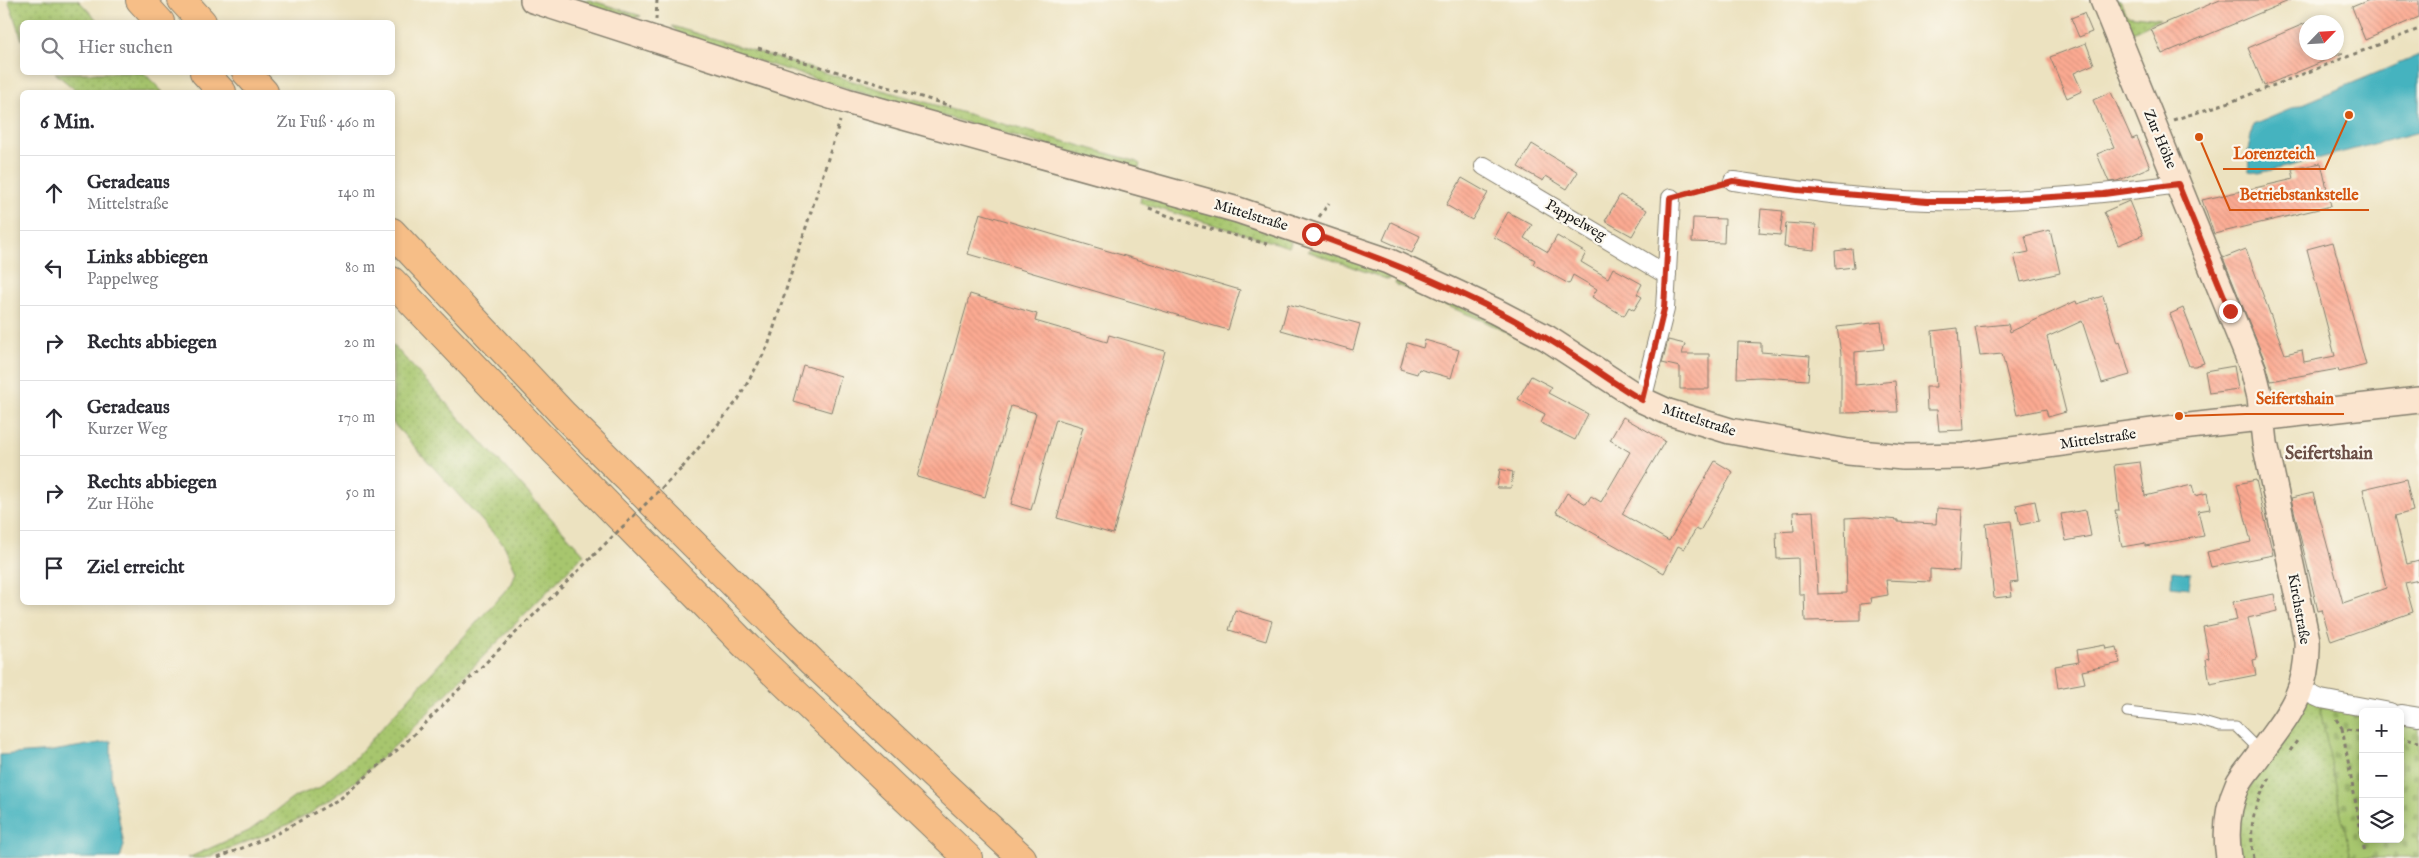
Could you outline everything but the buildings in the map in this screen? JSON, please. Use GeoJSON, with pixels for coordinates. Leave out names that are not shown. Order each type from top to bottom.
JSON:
{"type":"FeatureCollection","features":[{"type":"Feature","properties":{"kind":"highway"},"geometry":{"type":"LineString","coordinates":[[140,0],[158,20]]}},
{"type":"Feature","properties":{"kind":"highway"},"geometry":{"type":"LineString","coordinates":[[182,0],[200,20]]}},
{"type":"Feature","properties":{"kind":"highway"},"geometry":{"type":"LineString","coordinates":[[207,75],[220,90]]}},
{"type":"Feature","properties":{"kind":"highway"},"geometry":{"type":"LineString","coordinates":[[249,75],[262,90]]}},
{"type":"Feature","properties":{"kind":"highway"},"geometry":{"type":"LineString","coordinates":[[395,235],[564,415],[805,655],[1022,858]]}},
{"type":"Feature","properties":{"kind":"highway"},"geometry":{"type":"LineString","coordinates":[[395,284],[539,435],[748,648],[968,858]]}},
{"type":"Feature","properties":{"kind":"street","name":"Mittelstraße"},"geometry":{"type":"LineString","coordinates":[[533,0],[846,101],[1246,212],[1388,261],[1495,311],[1546,338],[1642,400],[1668,412],[1730,431],[1848,452],[1903,457],[1965,456],[2190,426],[2419,400]]}},
{"type":"Feature","properties":{"kind":"street","name":"Zur Höhe"},"geometry":{"type":"LineString","coordinates":[[2103,0],[2253,369],[2263,419]]}},
{"type":"Feature","properties":{"kind":"street","name":"Pappelweg"},"geometry":{"type":"LineString","coordinates":[[1484,166],[1667,275]]}},
{"type":"Feature","properties":{"kind":"street"},"geometry":{"type":"LineString","coordinates":[[1733,181],[1797,190],[1927,201],[1983,201],[2104,194],[2178,184]]}},
{"type":"Feature","properties":{"kind":"street"},"geometry":{"type":"LineString","coordinates":[[1642,400],[1664,309],[1670,198]]}},
{"type":"Feature","properties":{"kind":"street","name":"Kirchstraße"},"geometry":{"type":"LineString","coordinates":[[2229,858],[2226,824],[2229,808],[2239,782],[2277,730],[2302,690],[2308,664],[2306,640],[2265,443],[2263,419]]}},
{"type":"Feature","properties":{"kind":"street"},"geometry":{"type":"LineString","coordinates":[[2302,690],[2321,699],[2369,708]]}},
{"type":"Feature","properties":{"kind":"street"},"geometry":{"type":"LineString","coordinates":[[2404,715],[2419,717]]}},
{"type":"Feature","properties":{"kind":"lane"},"geometry":{"type":"LineString","coordinates":[[2127,712],[2197,720],[2220,727],[2236,727],[2261,752]]}},
{"type":"Feature","properties":{"kind":"path"},"geometry":{"type":"LineString","coordinates":[[648,14],[666,20]]}},
{"type":"Feature","properties":{"kind":"path"},"geometry":{"type":"LineString","coordinates":[[2154,126],[2233,101],[2419,29]]}},
{"type":"Feature","properties":{"kind":"path"},"geometry":{"type":"LineString","coordinates":[[751,46],[959,109]]}},
{"type":"Feature","properties":{"kind":"path"},"geometry":{"type":"LineString","coordinates":[[218,858],[276,834],[341,798],[403,745],[682,468],[738,400],[768,346],[846,101]]}},
{"type":"Feature","properties":{"kind":"path"},"geometry":{"type":"LineString","coordinates":[[1670,198],[1733,181]]}},
{"type":"Feature","properties":{"kind":"path"},"geometry":{"type":"LineString","coordinates":[[1139,183],[1133,203],[1192,224],[1271,245]]}},
{"type":"Feature","properties":{"kind":"path"},"geometry":{"type":"LineString","coordinates":[[1319,218],[1329,203]]}},
{"type":"Feature","properties":{"kind":"path"},"geometry":{"type":"LineString","coordinates":[[2342,728],[2365,853]]}},
{"type":"Feature","properties":{"kind":"path"},"geometry":{"type":"LineString","coordinates":[[2286,755],[2300,736]]}},
{"type":"Feature","properties":{"kind":"path"},"geometry":{"type":"LineString","coordinates":[[2404,739],[2419,742]]}},
{"type":"Feature","properties":{"kind":"path"},"geometry":{"type":"LineString","coordinates":[[2254,858],[2251,826],[2255,808],[2272,775]]}},
{"type":"Feature","properties":{"kind":"green space"},"geometry":{"type":"Polygon","coordinates":[[[8,0],[78,0],[97,20],[20,20],[20,34],[8,0]]]}},
{"type":"Feature","properties":{"kind":"green space"},"geometry":{"type":"Polygon","coordinates":[[[561,0],[590,0],[641,16],[626,20],[561,0]]]}},
{"type":"Feature","properties":{"kind":"green space"},"geometry":{"type":"Polygon","coordinates":[[[2111,0],[2120,0],[2126,15],[2160,19],[2126,35],[2111,0]]]}},
{"type":"Feature","properties":{"kind":"green space"},"geometry":{"type":"Polygon","coordinates":[[[672,26],[882,90],[1135,161],[1140,164],[1138,171],[882,99],[687,39],[672,26]]]}},
{"type":"Feature","properties":{"kind":"green space"},"geometry":{"type":"Polygon","coordinates":[[[57,75],[146,75],[161,90],[76,90],[57,75]]]}},
{"type":"Feature","properties":{"kind":"green space"},"geometry":{"type":"Polygon","coordinates":[[[1141,197],[1228,216],[1290,240],[1291,243],[1289,247],[1140,203],[1141,197]]]}},
{"type":"Feature","properties":{"kind":"green space"},"geometry":{"type":"Polygon","coordinates":[[[1313,248],[1392,273],[1389,280],[1307,251],[1313,248]]]}},
{"type":"Feature","properties":{"kind":"green space"},"geometry":{"type":"Polygon","coordinates":[[[1398,275],[1533,342],[1531,345],[1486,322],[1395,284],[1398,275]]]}},
{"type":"Feature","properties":{"kind":"green space"},"geometry":{"type":"Polygon","coordinates":[[[395,347],[584,554],[400,741],[357,780],[311,813],[272,832],[205,858],[188,858],[249,831],[296,796],[318,788],[355,758],[512,583],[516,571],[504,545],[395,425],[395,347]]]}},
{"type":"Feature","properties":{"kind":"green space"},"geometry":{"type":"Polygon","coordinates":[[[2308,699],[2321,704],[2351,858],[2239,858],[2237,844],[2242,800],[2308,699]]]}},
{"type":"Feature","properties":{"kind":"green space"},"geometry":{"type":"Polygon","coordinates":[[[2321,699],[2359,711],[2359,843],[2404,843],[2404,715],[2419,717],[2419,858],[2351,858],[2321,714],[2321,699]]]}},
{"type":"Feature","properties":{"kind":"water"},"geometry":{"type":"Polygon","coordinates":[[[2419,55],[2419,132],[2294,165],[2259,173],[2249,171],[2248,150],[2253,125],[2419,55]]]}},
{"type":"Feature","properties":{"kind":"water"},"geometry":{"type":"Polygon","coordinates":[[[2172,571],[2191,573],[2189,588],[2171,586],[2172,571]]]}},
{"type":"Feature","properties":{"kind":"water"},"geometry":{"type":"Polygon","coordinates":[[[111,741],[111,779],[124,845],[120,858],[0,858],[0,755],[53,751],[111,741]]]}},
{"type":"Feature","properties":{"kind":"place","name":"Lorenzteich"},"geometry":{"type":"Point","coordinates":[2349,115]}},
{"type":"Feature","properties":{"kind":"place","name":"Betriebstankstelle"},"geometry":{"type":"Point","coordinates":[2199,137]}},
{"type":"Feature","properties":{"kind":"place","name":"Seifertshain"},"geometry":{"type":"Point","coordinates":[2179,416]}},
{"type":"Feature","properties":{"kind":"district","name":"Seifertshain"},"geometry":{"type":"Point","coordinates":[2329,454]}},
{"type":"Feature","properties":{"kind":"route"},"geometry":{"type":"LineString","coordinates":[[1313,234],[1388,261],[1495,311],[1546,338],[1588,367],[1642,400],[1664,309],[1670,198],[1733,181],[1797,190],[1927,201],[1983,201],[2104,194],[2178,184],[2230,311]]}}]}
